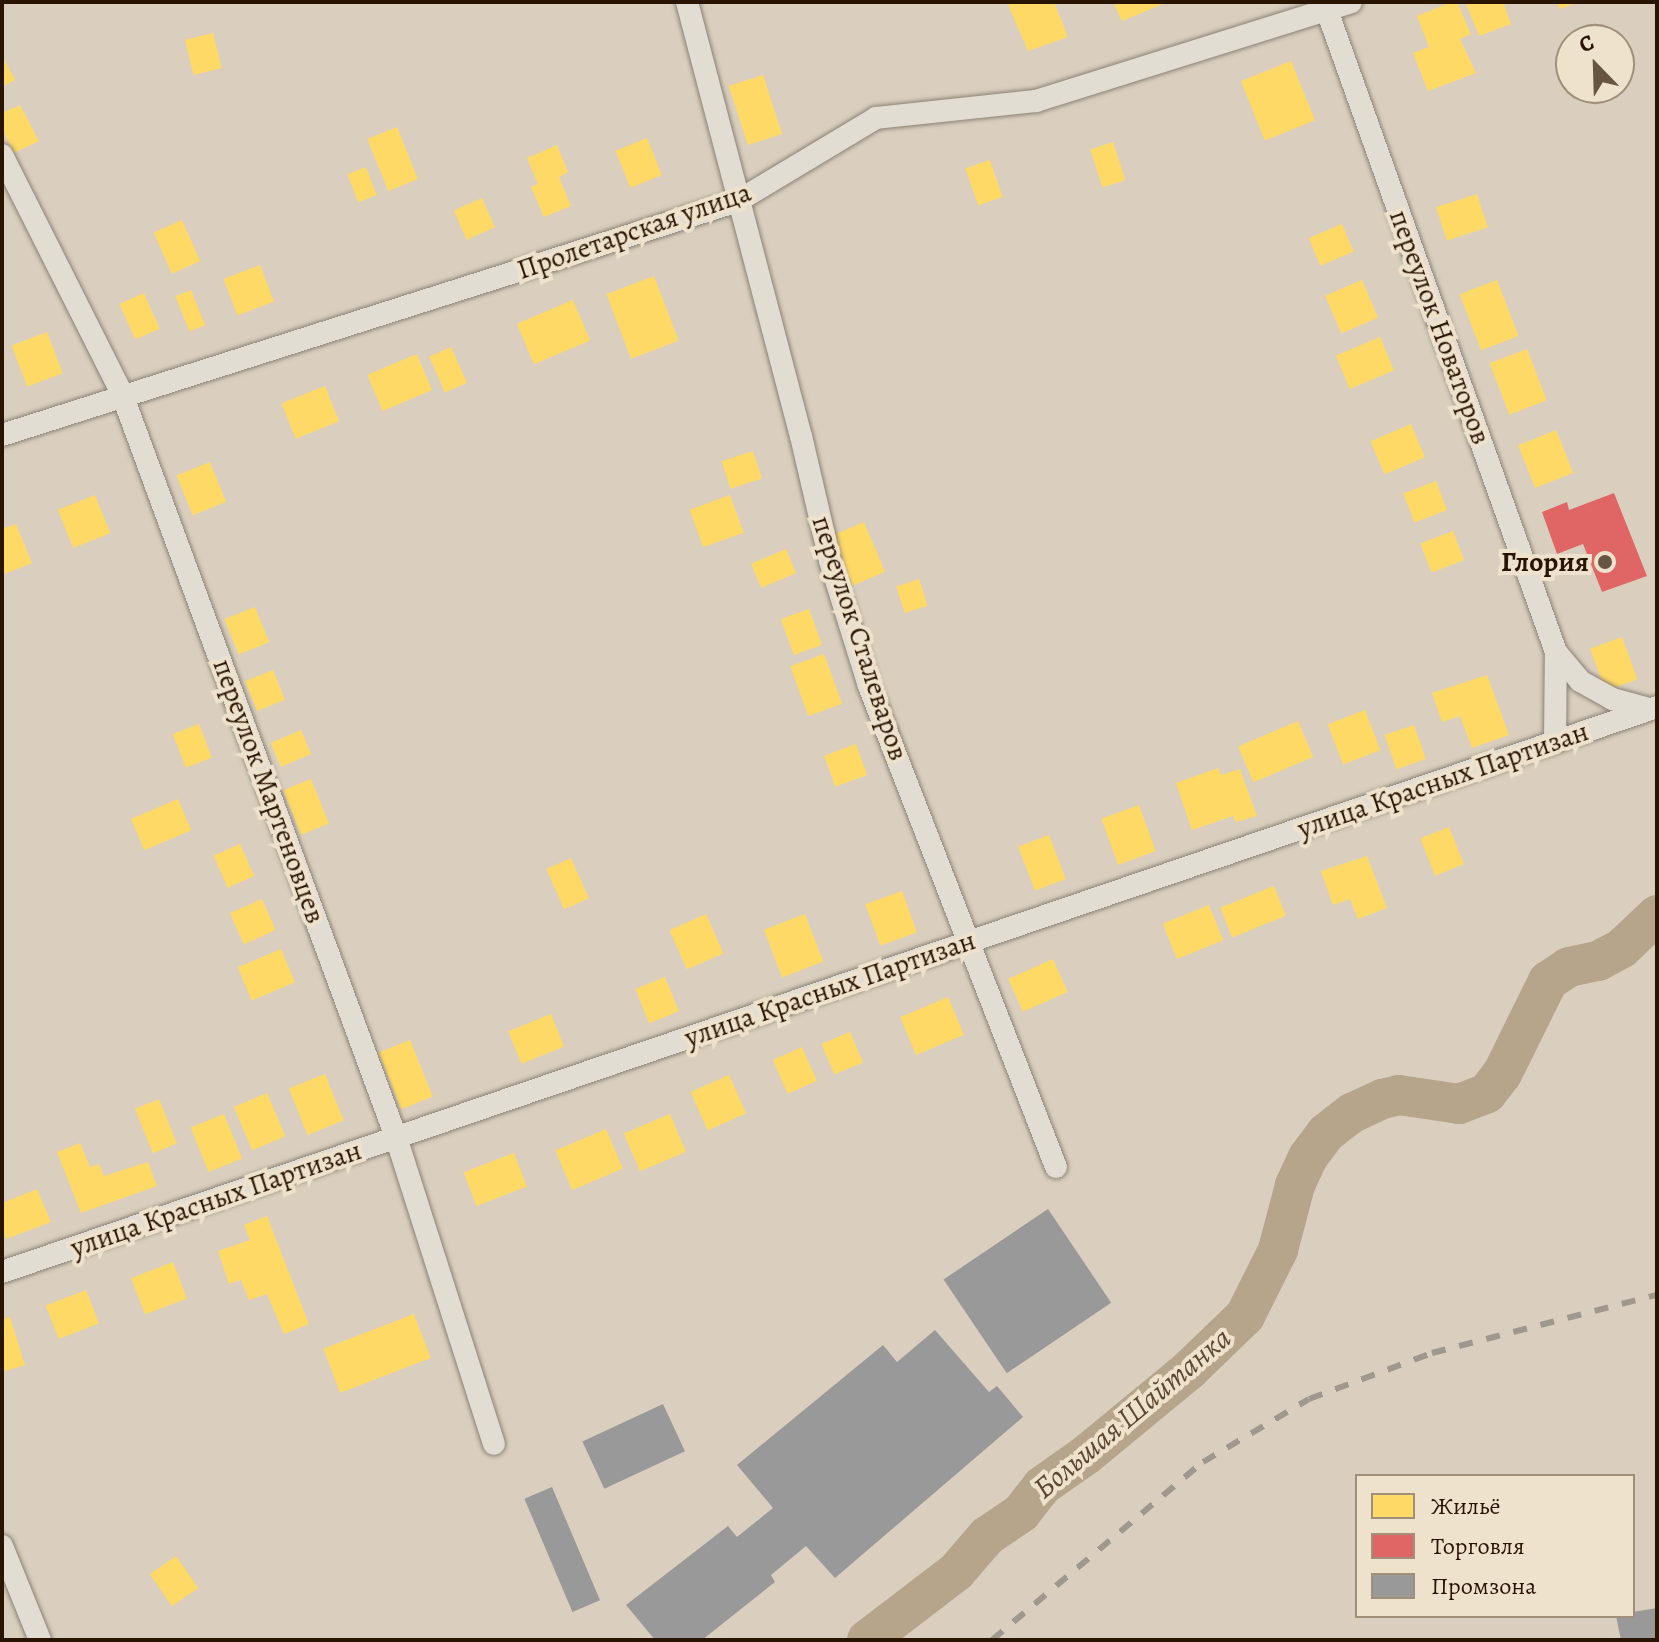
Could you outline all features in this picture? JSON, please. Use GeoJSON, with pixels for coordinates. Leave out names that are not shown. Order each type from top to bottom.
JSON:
{"type":"FeatureCollection","features":[{"type":"Feature","properties":{"kind":"street","name":"переулок Сталеваров"},"geometry":{"type":"LineString","coordinates":[[687,2],[801,436],[830,561],[869,686],[971,941],[1056,1167]]}},
{"type":"Feature","properties":{"kind":"street","name":"Пролетарская улица"},"geometry":{"type":"LineString","coordinates":[[2,435],[122,394],[738,201],[876,118],[1036,101],[1326,6],[1351,2]]}},
{"type":"Feature","properties":{"kind":"street","name":"переулок Новаторов"},"geometry":{"type":"LineString","coordinates":[[1326,6],[1556,652]]}},
{"type":"Feature","properties":{"kind":"street","name":"переулок Мартеновцев"},"geometry":{"type":"LineString","coordinates":[[2,155],[122,394],[396,1137],[494,1444]]}},
{"type":"Feature","properties":{"kind":"street"},"geometry":{"type":"LineString","coordinates":[[1556,652],[1580,681],[1612,699],[1654,708]]}},
{"type":"Feature","properties":{"kind":"street"},"geometry":{"type":"LineString","coordinates":[[1555,741],[1556,652]]}},
{"type":"Feature","properties":{"kind":"street","name":"улица Красных Партизан"},"geometry":{"type":"LineString","coordinates":[[2,1272],[1654,708]]}},
{"type":"Feature","properties":{"kind":"street"},"geometry":{"type":"LineString","coordinates":[[2,1546],[40,1640]]}},
{"type":"Feature","properties":{"kind":"building: Жильё"},"geometry":{"type":"Polygon","coordinates":[[[1007,2],[1054,2],[1068,37],[1028,51],[1007,2]]]}},
{"type":"Feature","properties":{"kind":"building: Жильё"},"geometry":{"type":"Polygon","coordinates":[[[1113,2],[1168,2],[1122,21],[1113,2]]]}},
{"type":"Feature","properties":{"kind":"building: Жильё"},"geometry":{"type":"Polygon","coordinates":[[[1457,2],[1471,34],[1460,39],[1476,73],[1428,91],[1413,53],[1429,47],[1417,16],[1457,2]]]}},
{"type":"Feature","properties":{"kind":"building: Жильё"},"geometry":{"type":"Polygon","coordinates":[[[1503,2],[1511,24],[1479,36],[1466,4],[1503,2]]]}},
{"type":"Feature","properties":{"kind":"building: Жильё"},"geometry":{"type":"Polygon","coordinates":[[[1557,2],[1577,2],[1577,3],[1559,9],[1557,2]]]}},
{"type":"Feature","properties":{"kind":"building: Жильё"},"geometry":{"type":"Polygon","coordinates":[[[213,33],[222,68],[194,75],[185,40],[213,33]]]}},
{"type":"Feature","properties":{"kind":"building: Жильё"},"geometry":{"type":"Polygon","coordinates":[[[2,55],[15,80],[2,87],[2,55]]]}},
{"type":"Feature","properties":{"kind":"building: Жильё"},"geometry":{"type":"Polygon","coordinates":[[[1291,61],[1315,120],[1265,141],[1241,81],[1291,61]]]}},
{"type":"Feature","properties":{"kind":"building: Жильё"},"geometry":{"type":"Polygon","coordinates":[[[763,75],[782,134],[748,145],[729,86],[763,75]]]}},
{"type":"Feature","properties":{"kind":"building: Жильё"},"geometry":{"type":"Polygon","coordinates":[[[20,105],[39,141],[14,153],[2,129],[2,113],[20,105]]]}},
{"type":"Feature","properties":{"kind":"building: Жильё"},"geometry":{"type":"Polygon","coordinates":[[[397,127],[418,179],[388,191],[367,139],[397,127]]]}},
{"type":"Feature","properties":{"kind":"building: Жильё"},"geometry":{"type":"Polygon","coordinates":[[[647,138],[662,175],[630,188],[615,151],[647,138]]]}},
{"type":"Feature","properties":{"kind":"building: Жильё"},"geometry":{"type":"Polygon","coordinates":[[[1113,142],[1125,180],[1103,187],[1090,149],[1113,142]]]}},
{"type":"Feature","properties":{"kind":"building: Жильё"},"geometry":{"type":"Polygon","coordinates":[[[557,145],[568,172],[559,177],[571,206],[544,217],[531,187],[538,184],[527,158],[557,145]]]}},
{"type":"Feature","properties":{"kind":"building: Жильё"},"geometry":{"type":"Polygon","coordinates":[[[990,160],[1003,197],[978,205],[965,168],[990,160]]]}},
{"type":"Feature","properties":{"kind":"building: Жильё"},"geometry":{"type":"Polygon","coordinates":[[[366,167],[377,195],[358,202],[347,174],[366,167]]]}},
{"type":"Feature","properties":{"kind":"building: Жильё"},"geometry":{"type":"Polygon","coordinates":[[[1477,194],[1488,227],[1447,241],[1436,207],[1477,194]]]}},
{"type":"Feature","properties":{"kind":"building: Жильё"},"geometry":{"type":"Polygon","coordinates":[[[482,198],[495,227],[467,240],[454,211],[482,198]]]}},
{"type":"Feature","properties":{"kind":"building: Жильё"},"geometry":{"type":"Polygon","coordinates":[[[182,220],[200,261],[172,274],[154,233],[182,220]]]}},
{"type":"Feature","properties":{"kind":"building: Жильё"},"geometry":{"type":"Polygon","coordinates":[[[1342,224],[1354,252],[1321,266],[1309,238],[1342,224]]]}},
{"type":"Feature","properties":{"kind":"building: Жильё"},"geometry":{"type":"Polygon","coordinates":[[[260,265],[274,301],[238,315],[224,279],[260,265]]]}},
{"type":"Feature","properties":{"kind":"building: Жильё"},"geometry":{"type":"Polygon","coordinates":[[[654,276],[679,340],[631,359],[606,294],[654,276]]]}},
{"type":"Feature","properties":{"kind":"building: Жильё"},"geometry":{"type":"Polygon","coordinates":[[[1362,280],[1378,318],[1341,333],[1325,296],[1362,280]]]}},
{"type":"Feature","properties":{"kind":"building: Жильё"},"geometry":{"type":"Polygon","coordinates":[[[1497,280],[1519,336],[1481,350],[1460,294],[1497,280]]]}},
{"type":"Feature","properties":{"kind":"building: Жильё"},"geometry":{"type":"Polygon","coordinates":[[[191,290],[205,325],[189,332],[175,296],[191,290]]]}},
{"type":"Feature","properties":{"kind":"building: Жильё"},"geometry":{"type":"Polygon","coordinates":[[[144,293],[160,329],[135,340],[119,304],[144,293]]]}},
{"type":"Feature","properties":{"kind":"building: Жильё"},"geometry":{"type":"Polygon","coordinates":[[[573,300],[590,341],[534,364],[517,324],[573,300]]]}},
{"type":"Feature","properties":{"kind":"building: Жильё"},"geometry":{"type":"Polygon","coordinates":[[[47,332],[63,373],[27,387],[12,346],[47,332]]]}},
{"type":"Feature","properties":{"kind":"building: Жильё"},"geometry":{"type":"Polygon","coordinates":[[[1380,337],[1394,370],[1350,389],[1336,356],[1380,337]]]}},
{"type":"Feature","properties":{"kind":"building: Жильё"},"geometry":{"type":"Polygon","coordinates":[[[451,347],[467,383],[445,392],[429,357],[451,347]]]}},
{"type":"Feature","properties":{"kind":"building: Жильё"},"geometry":{"type":"Polygon","coordinates":[[[1527,349],[1547,400],[1509,415],[1490,363],[1527,349]]]}},
{"type":"Feature","properties":{"kind":"building: Жильё"},"geometry":{"type":"Polygon","coordinates":[[[417,354],[432,390],[383,411],[367,375],[417,354]]]}},
{"type":"Feature","properties":{"kind":"building: Жильё"},"geometry":{"type":"Polygon","coordinates":[[[325,386],[339,421],[296,439],[281,404],[325,386]]]}},
{"type":"Feature","properties":{"kind":"building: Жильё"},"geometry":{"type":"Polygon","coordinates":[[[1411,424],[1425,457],[1385,474],[1370,441],[1411,424]]]}},
{"type":"Feature","properties":{"kind":"building: Жильё"},"geometry":{"type":"Polygon","coordinates":[[[1556,430],[1573,473],[1535,488],[1518,445],[1556,430]]]}},
{"type":"Feature","properties":{"kind":"building: Жильё"},"geometry":{"type":"Polygon","coordinates":[[[753,451],[762,479],[731,489],[722,461],[753,451]]]}},
{"type":"Feature","properties":{"kind":"building: Жильё"},"geometry":{"type":"Polygon","coordinates":[[[210,462],[226,502],[193,515],[177,475],[210,462]]]}},
{"type":"Feature","properties":{"kind":"building: Жильё"},"geometry":{"type":"Polygon","coordinates":[[[1436,481],[1447,510],[1414,522],[1403,494],[1436,481]]]}},
{"type":"Feature","properties":{"kind":"building: Жильё"},"geometry":{"type":"Polygon","coordinates":[[[95,495],[110,533],[73,548],[58,510],[95,495]]]}},
{"type":"Feature","properties":{"kind":"building: Жильё"},"geometry":{"type":"Polygon","coordinates":[[[730,495],[744,533],[703,547],[690,510],[730,495]]]}},
{"type":"Feature","properties":{"kind":"building: Жильё"},"geometry":{"type":"Polygon","coordinates":[[[864,522],[885,572],[853,585],[832,536],[864,522]]]}},
{"type":"Feature","properties":{"kind":"building: Жильё"},"geometry":{"type":"Polygon","coordinates":[[[16,524],[32,563],[2,575],[2,529],[16,524]]]}},
{"type":"Feature","properties":{"kind":"building: Жильё"},"geometry":{"type":"Polygon","coordinates":[[[1453,531],[1464,560],[1431,572],[1420,544],[1453,531]]]}},
{"type":"Feature","properties":{"kind":"building: Жильё"},"geometry":{"type":"Polygon","coordinates":[[[786,549],[796,573],[761,588],[751,564],[786,549]]]}},
{"type":"Feature","properties":{"kind":"building: Жильё"},"geometry":{"type":"Polygon","coordinates":[[[919,579],[928,606],[905,613],[896,586],[919,579]]]}},
{"type":"Feature","properties":{"kind":"building: Жильё"},"geometry":{"type":"Polygon","coordinates":[[[255,607],[269,642],[239,655],[224,619],[255,607]]]}},
{"type":"Feature","properties":{"kind":"building: Жильё"},"geometry":{"type":"Polygon","coordinates":[[[809,609],[822,645],[794,655],[781,619],[809,609]]]}},
{"type":"Feature","properties":{"kind":"building: Жильё"},"geometry":{"type":"Polygon","coordinates":[[[1622,637],[1637,679],[1605,691],[1590,649],[1622,637]]]}},
{"type":"Feature","properties":{"kind":"building: Жильё"},"geometry":{"type":"Polygon","coordinates":[[[824,654],[842,704],[808,716],[790,666],[824,654]]]}},
{"type":"Feature","properties":{"kind":"building: Жильё"},"geometry":{"type":"Polygon","coordinates":[[[273,670],[285,700],[257,711],[245,681],[273,670]]]}},
{"type":"Feature","properties":{"kind":"building: Жильё"},"geometry":{"type":"Polygon","coordinates":[[[1487,675],[1509,735],[1472,748],[1460,716],[1442,722],[1432,693],[1487,675]]]}},
{"type":"Feature","properties":{"kind":"building: Жильё"},"geometry":{"type":"Polygon","coordinates":[[[1365,710],[1380,750],[1343,764],[1328,724],[1365,710]]]}},
{"type":"Feature","properties":{"kind":"building: Жильё"},"geometry":{"type":"Polygon","coordinates":[[[1298,721],[1313,757],[1253,782],[1238,746],[1298,721]]]}},
{"type":"Feature","properties":{"kind":"building: Жильё"},"geometry":{"type":"Polygon","coordinates":[[[199,724],[212,758],[186,768],[173,734],[199,724]]]}},
{"type":"Feature","properties":{"kind":"building: Жильё"},"geometry":{"type":"Polygon","coordinates":[[[1414,725],[1426,759],[1396,769],[1385,735],[1414,725]]]}},
{"type":"Feature","properties":{"kind":"building: Жильё"},"geometry":{"type":"Polygon","coordinates":[[[301,730],[311,754],[281,767],[271,743],[301,730]]]}},
{"type":"Feature","properties":{"kind":"building: Жильё"},"geometry":{"type":"Polygon","coordinates":[[[856,744],[867,775],[835,787],[824,756],[856,744]]]}},
{"type":"Feature","properties":{"kind":"building: Жильё"},"geometry":{"type":"Polygon","coordinates":[[[1218,768],[1221,775],[1240,769],[1257,816],[1236,822],[1233,816],[1192,830],[1176,783],[1218,768]]]}},
{"type":"Feature","properties":{"kind":"building: Жильё"},"geometry":{"type":"Polygon","coordinates":[[[311,779],[329,824],[301,835],[283,790],[311,779]]]}},
{"type":"Feature","properties":{"kind":"building: Жильё"},"geometry":{"type":"Polygon","coordinates":[[[178,799],[191,830],[144,850],[131,819],[178,799]]]}},
{"type":"Feature","properties":{"kind":"building: Жильё"},"geometry":{"type":"Polygon","coordinates":[[[1139,805],[1156,851],[1118,865],[1101,819],[1139,805]]]}},
{"type":"Feature","properties":{"kind":"building: Жильё"},"geometry":{"type":"Polygon","coordinates":[[[1449,827],[1464,864],[1435,876],[1420,839],[1449,827]]]}},
{"type":"Feature","properties":{"kind":"building: Жильё"},"geometry":{"type":"Polygon","coordinates":[[[1049,835],[1066,879],[1035,891],[1018,847],[1049,835]]]}},
{"type":"Feature","properties":{"kind":"building: Жильё"},"geometry":{"type":"Polygon","coordinates":[[[240,844],[254,876],[228,888],[214,856],[240,844]]]}},
{"type":"Feature","properties":{"kind":"building: Жильё"},"geometry":{"type":"Polygon","coordinates":[[[1367,856],[1387,908],[1358,919],[1350,899],[1333,905],[1321,871],[1367,856]]]}},
{"type":"Feature","properties":{"kind":"building: Жильё"},"geometry":{"type":"Polygon","coordinates":[[[571,858],[589,898],[564,909],[546,869],[571,858]]]}},
{"type":"Feature","properties":{"kind":"building: Жильё"},"geometry":{"type":"Polygon","coordinates":[[[1274,886],[1286,916],[1232,937],[1220,908],[1274,886]]]}},
{"type":"Feature","properties":{"kind":"building: Жильё"},"geometry":{"type":"Polygon","coordinates":[[[902,891],[917,932],[880,946],[865,904],[902,891]]]}},
{"type":"Feature","properties":{"kind":"building: Жильё"},"geometry":{"type":"Polygon","coordinates":[[[262,899],[276,930],[244,944],[230,913],[262,899]]]}},
{"type":"Feature","properties":{"kind":"building: Жильё"},"geometry":{"type":"Polygon","coordinates":[[[1209,905],[1223,940],[1177,959],[1163,924],[1209,905]]]}},
{"type":"Feature","properties":{"kind":"building: Жильё"},"geometry":{"type":"Polygon","coordinates":[[[706,914],[723,953],[687,970],[669,930],[706,914]]]}},
{"type":"Feature","properties":{"kind":"building: Жильё"},"geometry":{"type":"Polygon","coordinates":[[[805,914],[823,962],[782,977],[764,930],[805,914]]]}},
{"type":"Feature","properties":{"kind":"building: Жильё"},"geometry":{"type":"Polygon","coordinates":[[[281,949],[295,982],[252,1001],[238,967],[281,949]]]}},
{"type":"Feature","properties":{"kind":"building: Жильё"},"geometry":{"type":"Polygon","coordinates":[[[1053,959],[1068,992],[1023,1012],[1008,979],[1053,959]]]}},
{"type":"Feature","properties":{"kind":"building: Жильё"},"geometry":{"type":"Polygon","coordinates":[[[665,977],[679,1011],[649,1023],[635,989],[665,977]]]}},
{"type":"Feature","properties":{"kind":"building: Жильё"},"geometry":{"type":"Polygon","coordinates":[[[948,997],[964,1035],[916,1055],[900,1017],[948,997]]]}},
{"type":"Feature","properties":{"kind":"building: Жильё"},"geometry":{"type":"Polygon","coordinates":[[[551,1014],[564,1046],[521,1064],[508,1031],[551,1014]]]}},
{"type":"Feature","properties":{"kind":"building: Жильё"},"geometry":{"type":"Polygon","coordinates":[[[850,1032],[863,1062],[834,1074],[821,1044],[850,1032]]]}},
{"type":"Feature","properties":{"kind":"building: Жильё"},"geometry":{"type":"Polygon","coordinates":[[[410,1040],[433,1097],[401,1109],[378,1053],[410,1040]]]}},
{"type":"Feature","properties":{"kind":"building: Жильё"},"geometry":{"type":"Polygon","coordinates":[[[802,1047],[817,1081],[788,1094],[773,1060],[802,1047]]]}},
{"type":"Feature","properties":{"kind":"building: Жильё"},"geometry":{"type":"Polygon","coordinates":[[[325,1074],[344,1120],[308,1135],[289,1089],[325,1074]]]}},
{"type":"Feature","properties":{"kind":"building: Жильё"},"geometry":{"type":"Polygon","coordinates":[[[729,1075],[746,1113],[708,1130],[691,1092],[729,1075]]]}},
{"type":"Feature","properties":{"kind":"building: Жильё"},"geometry":{"type":"Polygon","coordinates":[[[267,1093],[285,1136],[252,1150],[234,1107],[267,1093]]]}},
{"type":"Feature","properties":{"kind":"building: Жильё"},"geometry":{"type":"Polygon","coordinates":[[[159,1099],[177,1144],[153,1153],[135,1109],[159,1099]]]}},
{"type":"Feature","properties":{"kind":"building: Жильё"},"geometry":{"type":"Polygon","coordinates":[[[224,1114],[242,1159],[209,1172],[191,1127],[224,1114]]]}},
{"type":"Feature","properties":{"kind":"building: Жильё"},"geometry":{"type":"Polygon","coordinates":[[[670,1114],[686,1152],[640,1171],[624,1134],[670,1114]]]}},
{"type":"Feature","properties":{"kind":"building: Жильё"},"geometry":{"type":"Polygon","coordinates":[[[606,1129],[623,1169],[572,1190],[555,1150],[606,1129]]]}},
{"type":"Feature","properties":{"kind":"building: Жильё"},"geometry":{"type":"Polygon","coordinates":[[[80,1143],[90,1167],[99,1164],[104,1176],[148,1162],[157,1186],[81,1213],[57,1152],[80,1143]]]}},
{"type":"Feature","properties":{"kind":"building: Жильё"},"geometry":{"type":"Polygon","coordinates":[[[514,1153],[527,1187],[476,1206],[464,1172],[514,1153]]]}},
{"type":"Feature","properties":{"kind":"building: Жильё"},"geometry":{"type":"Polygon","coordinates":[[[37,1189],[51,1222],[6,1239],[2,1228],[2,1203],[37,1189]]]}},
{"type":"Feature","properties":{"kind":"building: Жильё"},"geometry":{"type":"Polygon","coordinates":[[[267,1216],[309,1324],[284,1334],[267,1294],[249,1300],[241,1280],[229,1284],[218,1251],[250,1240],[244,1225],[267,1216]]]}},
{"type":"Feature","properties":{"kind":"building: Жильё"},"geometry":{"type":"Polygon","coordinates":[[[173,1262],[187,1298],[145,1315],[131,1278],[173,1262]]]}},
{"type":"Feature","properties":{"kind":"building: Жильё"},"geometry":{"type":"Polygon","coordinates":[[[86,1290],[99,1324],[59,1339],[46,1305],[86,1290]]]}},
{"type":"Feature","properties":{"kind":"building: Жильё"},"geometry":{"type":"Polygon","coordinates":[[[414,1314],[431,1358],[340,1393],[323,1349],[414,1314]]]}},
{"type":"Feature","properties":{"kind":"building: Жильё"},"geometry":{"type":"Polygon","coordinates":[[[10,1317],[25,1365],[2,1372],[2,1319],[10,1317]]]}},
{"type":"Feature","properties":{"kind":"building: Жильё"},"geometry":{"type":"Polygon","coordinates":[[[176,1556],[198,1588],[172,1606],[150,1574],[176,1556]]]}},
{"type":"Feature","properties":{"kind":"building: Торговля"},"geometry":{"type":"Polygon","coordinates":[[[1614,493],[1647,576],[1602,592],[1583,544],[1557,554],[1542,512],[1567,502],[1569,510],[1614,493]]]}},
{"type":"Feature","properties":{"kind":"building: Промзона"},"geometry":{"type":"Polygon","coordinates":[[[1048,1209],[1111,1303],[1007,1373],[944,1279],[1048,1209]]]}},
{"type":"Feature","properties":{"kind":"building: Промзона"},"geometry":{"type":"Polygon","coordinates":[[[935,1330],[989,1392],[997,1386],[1023,1417],[835,1578],[806,1546],[771,1575],[775,1582],[702,1640],[655,1640],[626,1605],[728,1526],[737,1537],[773,1508],[737,1465],[883,1345],[897,1362],[935,1330]]]}},
{"type":"Feature","properties":{"kind":"building: Промзона"},"geometry":{"type":"Polygon","coordinates":[[[663,1404],[685,1451],[604,1489],[582,1442],[663,1404]]]}},
{"type":"Feature","properties":{"kind":"building: Промзона"},"geometry":{"type":"Polygon","coordinates":[[[552,1487],[600,1600],[572,1612],[524,1499],[552,1487]]]}},
{"type":"Feature","properties":{"kind":"building: Промзона"},"geometry":{"type":"Polygon","coordinates":[[[1657,1608],[1657,1640],[1621,1640],[1616,1618],[1635,1618],[1635,1612],[1657,1608]]]}},
{"type":"Feature","properties":{"kind":"waterway","name":"Большая Шайтанка"},"geometry":{"type":"LineString","coordinates":[[867,1640],[956,1572],[987,1536],[1021,1513],[1042,1486],[1086,1455],[1189,1370],[1245,1316],[1278,1250],[1295,1185],[1308,1157],[1326,1133],[1352,1113],[1382,1099],[1399,1095],[1459,1104],[1487,1093],[1502,1074],[1548,981],[1569,967],[1598,961],[1622,948],[1657,915]]}},
{"type":"Feature","properties":{"kind":"railway"},"geometry":{"type":"LineString","coordinates":[[992,1640],[1203,1462],[1309,1399],[1432,1353],[1657,1295]]}},
{"type":"Feature","properties":{"kind":"place","name":"Глория"},"geometry":{"type":"Point","coordinates":[1605,562]}}]}
